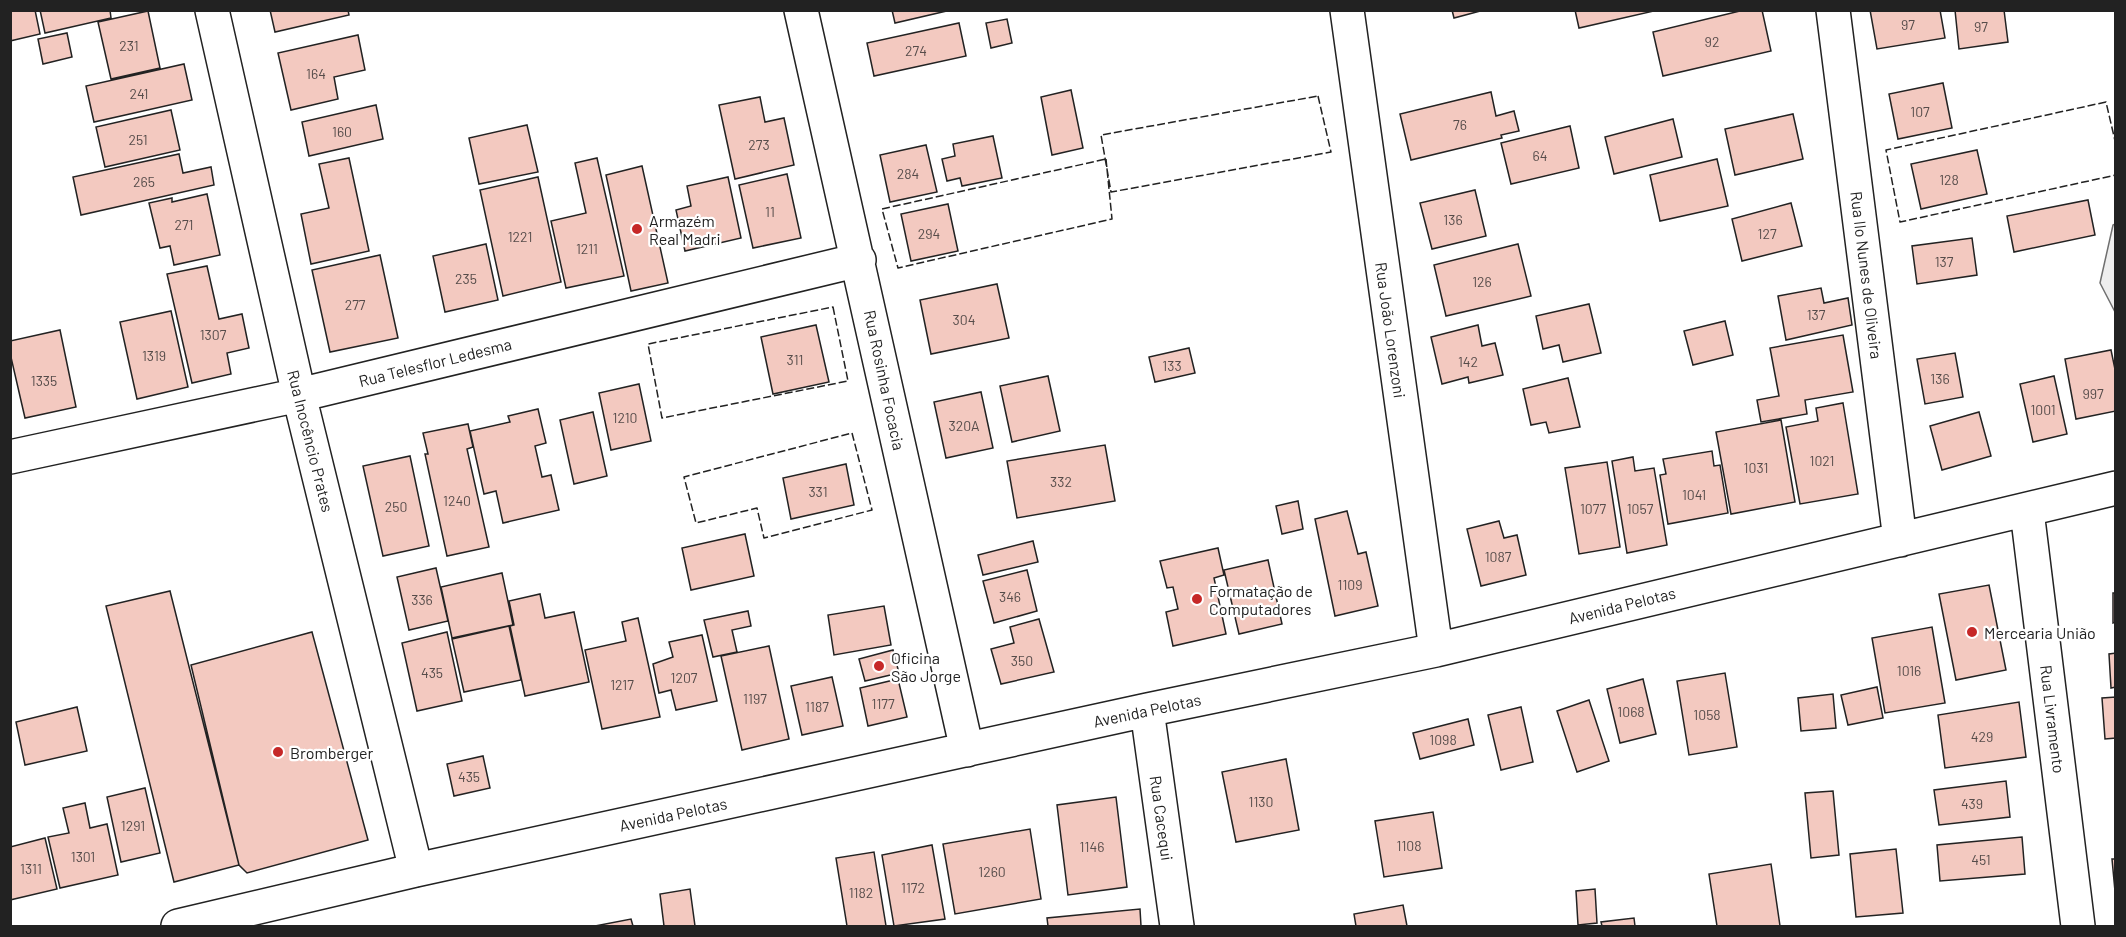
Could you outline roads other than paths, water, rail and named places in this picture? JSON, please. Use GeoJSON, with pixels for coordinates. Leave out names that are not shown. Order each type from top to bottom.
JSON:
{"type":"FeatureCollection","features":[{"type":"Feature","properties":{"kind":"street","name":"Rua Inocêncio Prates"},"geometry":{"type":"LineString","coordinates":[[212,10],[299,395],[416,870]]}},
{"type":"Feature","properties":{"kind":"street","name":"Rua Rosinha Focacia"},"geometry":{"type":"LineString","coordinates":[[801,10],[859,260],[967,750]]}},
{"type":"Feature","properties":{"kind":"street","name":"Rua João Lorenzoni"},"geometry":{"type":"LineString","coordinates":[[1347,10],[1436,650]]}},
{"type":"Feature","properties":{"kind":"street","name":"Rua Ilo Nunes de Oliveira"},"geometry":{"type":"LineString","coordinates":[[1833,10],[1900,540]]}},
{"type":"Feature","properties":{"kind":"street","name":"Rua Telesflor Ledesma"},"geometry":{"type":"LineString","coordinates":[[10,457],[299,395],[859,260]]}},
{"type":"Feature","properties":{"kind":"street","name":"Avenida Pelotas"},"geometry":{"type":"LineString","coordinates":[[178,927],[284,915],[416,870],[1147,710],[1436,650],[2027,511],[2115,488]]}},
{"type":"Feature","properties":{"kind":"street","name":"Rua Livramento"},"geometry":{"type":"LineString","coordinates":[[2027,511],[2078,927]]}},
{"type":"Feature","properties":{"kind":"street","name":"Rua Cacequi"},"geometry":{"type":"LineString","coordinates":[[1147,710],[1177,927]]}},
{"type":"Feature","properties":{"kind":"place","name":"Armazém Real Madri"},"geometry":{"type":"Point","coordinates":[637,229]}},
{"type":"Feature","properties":{"kind":"place","name":"Formatação de Computadores"},"geometry":{"type":"Point","coordinates":[1197,599]}},
{"type":"Feature","properties":{"kind":"place","name":"Mercearia União"},"geometry":{"type":"Point","coordinates":[1972,632]}},
{"type":"Feature","properties":{"kind":"place","name":"Oficina São Jorge"},"geometry":{"type":"Point","coordinates":[879,666]}},
{"type":"Feature","properties":{"kind":"place","name":"Bromberger"},"geometry":{"type":"Point","coordinates":[278,752]}}]}
